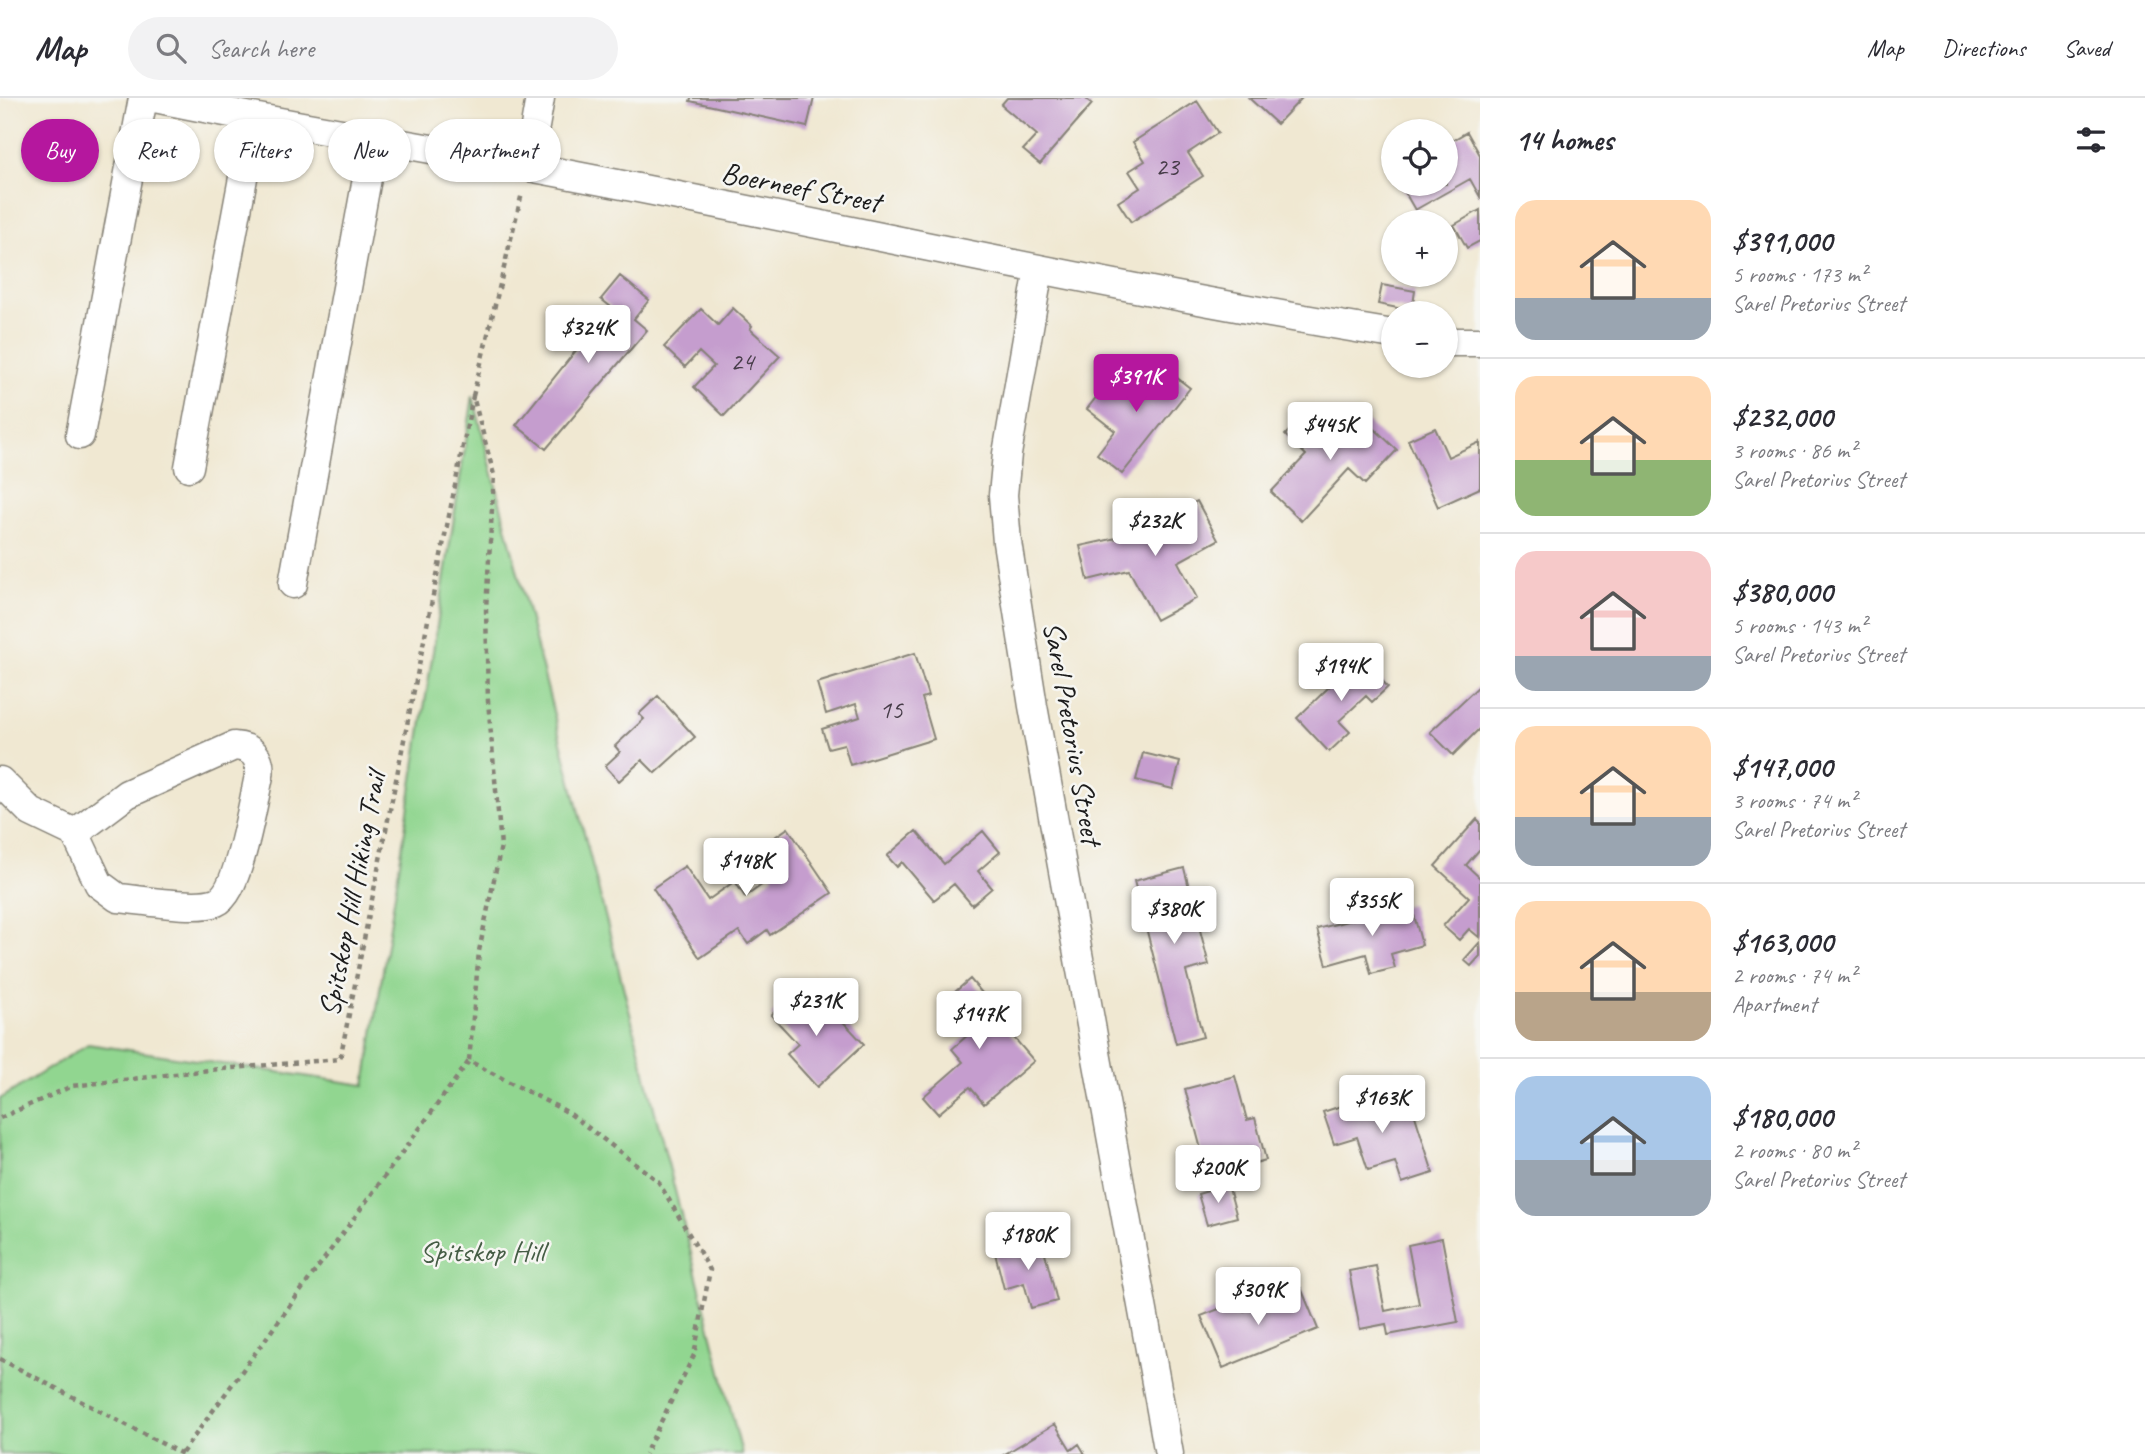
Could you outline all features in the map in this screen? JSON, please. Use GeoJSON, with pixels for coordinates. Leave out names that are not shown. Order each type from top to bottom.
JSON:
{"type":"FeatureCollection","features":[{"type":"Feature","properties":{"kind":"street"},"geometry":{"type":"LineString","coordinates":[[80,435],[143,98]]}},
{"type":"Feature","properties":{"kind":"street","name":"Boerneef Street"},"geometry":{"type":"LineString","coordinates":[[155,98],[254,119]]}},
{"type":"Feature","properties":{"kind":"street"},"geometry":{"type":"LineString","coordinates":[[536,119],[540,98]]}},
{"type":"Feature","properties":{"kind":"street","name":"Boerneef Street"},"geometry":{"type":"LineString","coordinates":[[561,173],[1039,269],[1381,332]]}},
{"type":"Feature","properties":{"kind":"street"},"geometry":{"type":"LineString","coordinates":[[189,467],[242,182]]}},
{"type":"Feature","properties":{"kind":"street"},"geometry":{"type":"LineString","coordinates":[[293,584],[366,182]]}},
{"type":"Feature","properties":{"kind":"street","name":"Sarel Pretorius Street"},"geometry":{"type":"LineString","coordinates":[[1039,269],[1007,454],[1003,495],[1007,542],[1033,706],[1169,1454]]}},
{"type":"Feature","properties":{"kind":"street"},"geometry":{"type":"LineString","coordinates":[[1458,342],[1480,342]]}},
{"type":"Feature","properties":{"kind":"street"},"geometry":{"type":"LineString","coordinates":[[0,781],[31,811],[75,833],[99,884],[112,895],[118,898],[199,905],[213,903],[228,892],[236,876],[259,776],[259,761],[253,752],[245,747],[234,746],[127,794],[75,833]]}},
{"type":"Feature","properties":{"kind":"path","name":"Spitskop Hill Hiking Trail"},"geometry":{"type":"LineString","coordinates":[[0,1118],[72,1086],[209,1070],[340,1059],[473,396],[524,182]]}},
{"type":"Feature","properties":{"kind":"path","name":"Spitskop Hill Hiking Trail"},"geometry":{"type":"LineString","coordinates":[[469,1061],[479,951],[501,846],[488,701],[486,622],[494,475],[473,396]]}},
{"type":"Feature","properties":{"kind":"path"},"geometry":{"type":"LineString","coordinates":[[0,1359],[182,1454],[469,1061],[569,1113],[658,1181],[710,1270],[694,1355],[645,1454]]}},
{"type":"Feature","properties":{"kind":"green space","name":"Spitskop Hill"},"geometry":{"type":"Polygon","coordinates":[[[473,396],[742,1454],[0,1454],[0,1099],[88,1044],[365,1085],[473,396]]]}},
{"type":"Feature","properties":{"kind":"building"},"geometry":{"type":"Polygon","coordinates":[[[691,98],[814,98],[807,127],[690,101],[691,98]]]}},
{"type":"Feature","properties":{"kind":"building"},"geometry":{"type":"Polygon","coordinates":[[[1007,98],[1085,98],[1092,104],[1040,164],[1023,150],[1037,135],[1001,105],[1007,98]]]}},
{"type":"Feature","properties":{"kind":"building"},"geometry":{"type":"Polygon","coordinates":[[[1249,98],[1302,98],[1277,124],[1249,98]]]}},
{"type":"Feature","properties":{"kind":"building"},"geometry":{"type":"Polygon","coordinates":[[[1197,101],[1218,133],[1188,153],[1203,176],[1131,222],[1118,202],[1140,188],[1129,171],[1145,161],[1133,142],[1197,101]]]}},
{"type":"Feature","properties":{"kind":"building"},"geometry":{"type":"Polygon","coordinates":[[[1467,132],[1480,155],[1480,197],[1470,179],[1458,186],[1458,137],[1467,132]]]}},
{"type":"Feature","properties":{"kind":"building"},"geometry":{"type":"Polygon","coordinates":[[[1407,196],[1440,196],[1415,210],[1407,196]]]}},
{"type":"Feature","properties":{"kind":"building"},"geometry":{"type":"Polygon","coordinates":[[[1480,210],[1480,241],[1467,248],[1458,232],[1458,223],[1480,210]]]}},
{"type":"Feature","properties":{"kind":"building"},"geometry":{"type":"Polygon","coordinates":[[[620,276],[649,300],[634,319],[647,330],[546,449],[516,425],[611,307],[601,299],[620,276]]]}},
{"type":"Feature","properties":{"kind":"building"},"geometry":{"type":"Polygon","coordinates":[[[1382,287],[1415,291],[1414,301],[1381,301],[1381,305],[1378,304],[1382,287]]]}},
{"type":"Feature","properties":{"kind":"building"},"geometry":{"type":"Polygon","coordinates":[[[733,308],[752,326],[750,329],[780,356],[724,416],[694,387],[714,366],[699,352],[685,367],[664,347],[701,309],[718,325],[733,308]]]}},
{"type":"Feature","properties":{"kind":"building"},"geometry":{"type":"Polygon","coordinates":[[[1158,363],[1190,388],[1122,474],[1097,454],[1115,431],[1087,409],[1112,377],[1133,394],[1158,363]]]}},
{"type":"Feature","properties":{"kind":"building"},"geometry":{"type":"Polygon","coordinates":[[[1305,414],[1334,441],[1359,414],[1397,450],[1365,484],[1349,469],[1301,521],[1271,492],[1306,455],[1285,435],[1305,414]]]}},
{"type":"Feature","properties":{"kind":"building"},"geometry":{"type":"Polygon","coordinates":[[[1435,428],[1448,457],[1480,442],[1480,488],[1438,507],[1408,440],[1435,428]]]}},
{"type":"Feature","properties":{"kind":"building"},"geometry":{"type":"Polygon","coordinates":[[[1197,501],[1218,540],[1178,562],[1197,598],[1156,620],[1129,570],[1088,580],[1080,546],[1135,534],[1197,501]]]}},
{"type":"Feature","properties":{"kind":"building"},"geometry":{"type":"Polygon","coordinates":[[[915,653],[928,696],[922,698],[934,739],[850,765],[844,744],[828,748],[822,729],[860,717],[856,704],[826,714],[817,683],[915,653]]]}},
{"type":"Feature","properties":{"kind":"building"},"geometry":{"type":"Polygon","coordinates":[[[1360,657],[1388,687],[1372,702],[1366,696],[1339,721],[1350,732],[1329,752],[1297,718],[1360,657]]]}},
{"type":"Feature","properties":{"kind":"building"},"geometry":{"type":"Polygon","coordinates":[[[1480,685],[1480,728],[1453,755],[1430,732],[1480,685]]]}},
{"type":"Feature","properties":{"kind":"building"},"geometry":{"type":"Polygon","coordinates":[[[658,696],[695,737],[655,773],[642,760],[619,781],[605,766],[620,752],[615,746],[644,719],[639,714],[658,696]]]}},
{"type":"Feature","properties":{"kind":"building"},"geometry":{"type":"Polygon","coordinates":[[[1143,753],[1180,762],[1173,789],[1136,780],[1143,753]]]}},
{"type":"Feature","properties":{"kind":"building"},"geometry":{"type":"Polygon","coordinates":[[[1477,819],[1480,822],[1480,849],[1466,865],[1480,878],[1480,938],[1469,929],[1459,940],[1443,926],[1469,897],[1435,866],[1477,819]]]}},
{"type":"Feature","properties":{"kind":"building"},"geometry":{"type":"Polygon","coordinates":[[[788,828],[832,893],[770,935],[767,930],[748,944],[739,931],[700,958],[653,888],[685,866],[708,900],[735,881],[745,897],[774,876],[756,850],[788,828]]]}},
{"type":"Feature","properties":{"kind":"building"},"geometry":{"type":"Polygon","coordinates":[[[916,831],[944,864],[983,831],[1000,852],[978,871],[992,888],[972,905],[954,884],[934,900],[902,862],[897,867],[887,856],[916,831]]]}},
{"type":"Feature","properties":{"kind":"building"},"geometry":{"type":"Polygon","coordinates":[[[1184,868],[1209,965],[1186,971],[1203,1037],[1176,1044],[1134,881],[1184,868]]]}},
{"type":"Feature","properties":{"kind":"building"},"geometry":{"type":"Polygon","coordinates":[[[1411,904],[1422,945],[1391,954],[1395,968],[1371,974],[1366,954],[1327,965],[1317,929],[1411,904]]]}},
{"type":"Feature","properties":{"kind":"building"},"geometry":{"type":"Polygon","coordinates":[[[1480,942],[1480,956],[1471,966],[1464,960],[1480,942]]]}},
{"type":"Feature","properties":{"kind":"building"},"geometry":{"type":"Polygon","coordinates":[[[970,979],[1013,1029],[1009,1032],[1034,1061],[984,1104],[970,1087],[938,1114],[923,1097],[963,1062],[952,1049],[969,1034],[942,1003],[970,979]]]}},
{"type":"Feature","properties":{"kind":"building"},"geometry":{"type":"Polygon","coordinates":[[[798,991],[824,1019],[833,1011],[864,1044],[817,1087],[787,1054],[798,1044],[771,1015],[798,991]]]}},
{"type":"Feature","properties":{"kind":"building"},"geometry":{"type":"Polygon","coordinates":[[[1235,1076],[1247,1120],[1255,1118],[1266,1160],[1230,1170],[1232,1177],[1210,1183],[1185,1089],[1235,1076]]]}},
{"type":"Feature","properties":{"kind":"building"},"geometry":{"type":"Polygon","coordinates":[[[1378,1094],[1382,1109],[1410,1100],[1433,1173],[1402,1183],[1395,1162],[1368,1170],[1357,1137],[1334,1144],[1323,1112],[1378,1094]]]}},
{"type":"Feature","properties":{"kind":"building"},"geometry":{"type":"Polygon","coordinates":[[[1228,1185],[1237,1217],[1207,1225],[1198,1194],[1228,1185]]]}},
{"type":"Feature","properties":{"kind":"building"},"geometry":{"type":"Polygon","coordinates":[[[1442,1238],[1458,1322],[1388,1335],[1386,1324],[1360,1329],[1349,1271],[1376,1266],[1385,1311],[1419,1304],[1408,1245],[1442,1238]]]}},
{"type":"Feature","properties":{"kind":"building"},"geometry":{"type":"Polygon","coordinates":[[[1042,1241],[1057,1301],[1031,1308],[1024,1283],[1004,1289],[995,1253],[1042,1241]]]}},
{"type":"Feature","properties":{"kind":"building"},"geometry":{"type":"Polygon","coordinates":[[[1301,1288],[1318,1329],[1223,1368],[1201,1316],[1239,1301],[1244,1311],[1301,1288]]]}},
{"type":"Feature","properties":{"kind":"building"},"geometry":{"type":"Polygon","coordinates":[[[1055,1424],[1071,1450],[1079,1444],[1085,1454],[1005,1454],[1055,1424]]]}}]}
